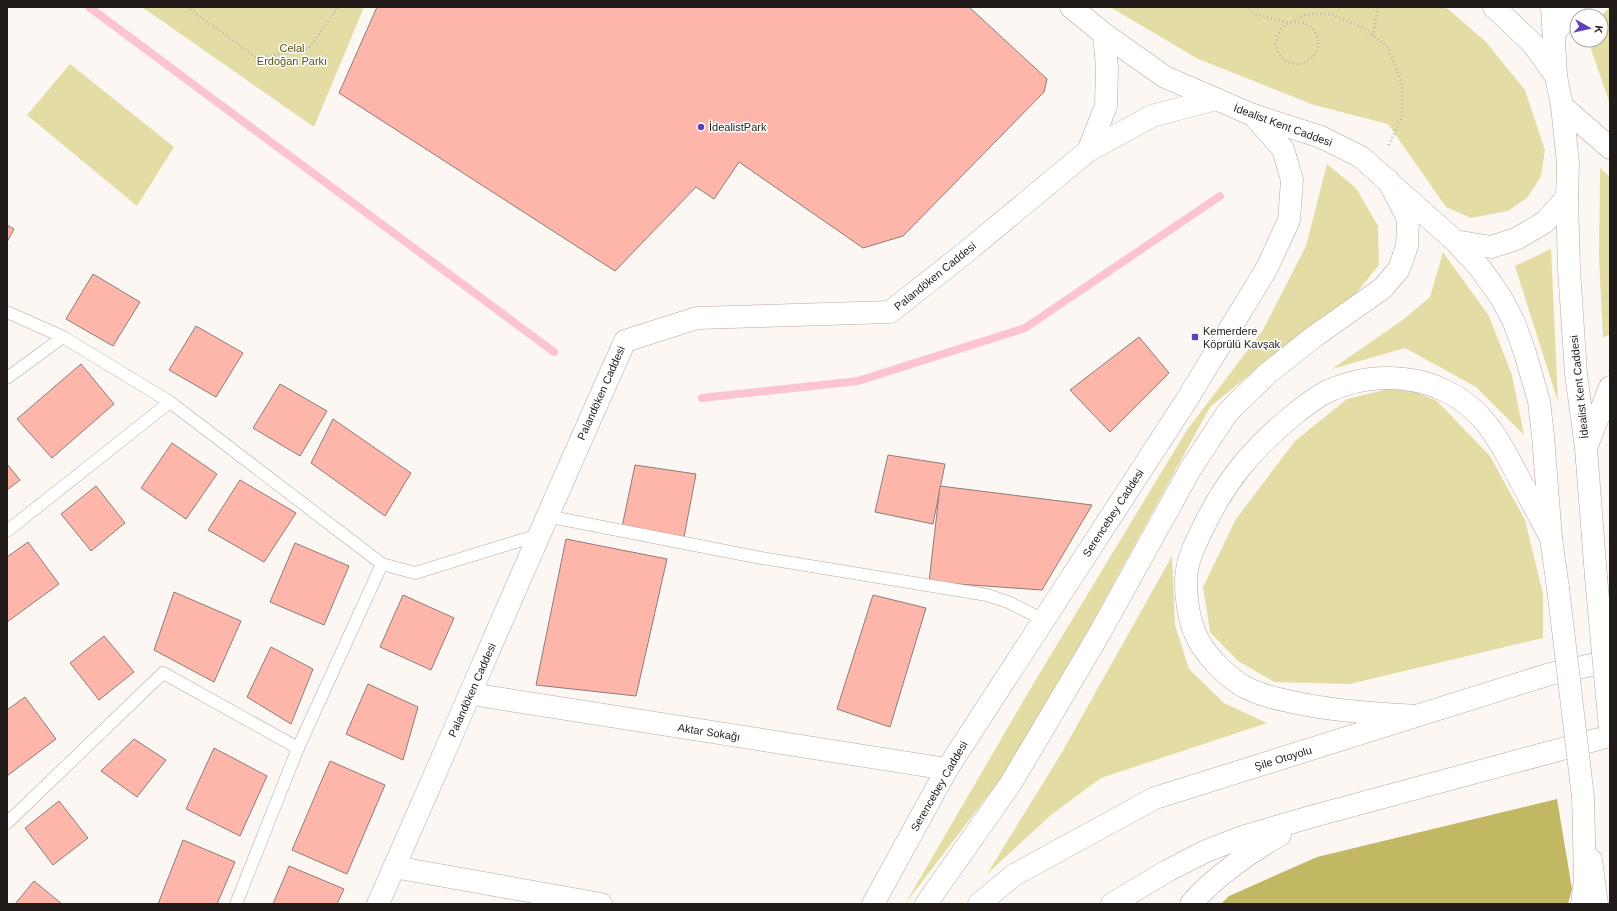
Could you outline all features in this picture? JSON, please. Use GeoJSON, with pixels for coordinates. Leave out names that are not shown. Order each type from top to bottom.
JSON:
{"type":"FeatureCollection","features":[{"type":"Feature","properties":{"kind":"main road","name":"İdealist Kent Caddesi"},"geometry":{"type":"LineString","coordinates":[[1070,7],[1104,34],[1166,77],[1253,115],[1321,137],[1361,157],[1455,241],[1480,268],[1500,296],[1514,322],[1525,353],[1539,402],[1551,538],[1584,797]]}},
{"type":"Feature","properties":{"kind":"main road","name":"İdealist Kent Caddesi"},"geometry":{"type":"LineString","coordinates":[[1494,7],[1533,44],[1556,76],[1562,106],[1568,163],[1567,197],[1569,269],[1576,367],[1586,448],[1610,728]]}},
{"type":"Feature","properties":{"kind":"main road"},"geometry":{"type":"LineString","coordinates":[[1552,7],[1556,76]]}},
{"type":"Feature","properties":{"kind":"main road"},"geometry":{"type":"LineString","coordinates":[[1554,34],[1574,7]]}},
{"type":"Feature","properties":{"kind":"main road"},"geometry":{"type":"LineString","coordinates":[[1088,151],[1106,106],[1107,68],[1104,34]]}},
{"type":"Feature","properties":{"kind":"main road","name":"Palandöken Caddesi"},"geometry":{"type":"LineString","coordinates":[[378,904],[471,694],[542,525],[625,341],[697,318],[890,312],[966,252],[1088,151],[1152,116],[1216,99]]}},
{"type":"Feature","properties":{"kind":"main road"},"geometry":{"type":"LineString","coordinates":[[1562,106],[1610,148]]}},
{"type":"Feature","properties":{"kind":"main road","name":"Serencebey Caddesi"},"geometry":{"type":"LineString","coordinates":[[873,904],[947,769],[1186,401],[1268,268],[1289,220],[1292,180],[1283,149],[1253,115]]}},
{"type":"Feature","properties":{"kind":"main road"},"geometry":{"type":"LineString","coordinates":[[926,904],[1011,783],[1098,636],[1192,468],[1228,412],[1268,373],[1315,336],[1383,288],[1399,269],[1407,246],[1408,219],[1381,174]]}},
{"type":"Feature","properties":{"kind":"main road"},"geometry":{"type":"LineString","coordinates":[[1455,241],[1491,247],[1516,239],[1545,222],[1567,197]]}},
{"type":"Feature","properties":{"kind":"main road"},"geometry":{"type":"LineString","coordinates":[[1415,716],[1324,709],[1270,697],[1244,687],[1227,674],[1210,657],[1195,633],[1189,611],[1186,590],[1187,570],[1195,544],[1211,510],[1232,477],[1255,448],[1306,405],[1326,392],[1371,379],[1402,378],[1422,382],[1447,391],[1474,409],[1497,436],[1551,538]]}},
{"type":"Feature","properties":{"kind":"main road"},"geometry":{"type":"LineString","coordinates":[[1586,448],[1610,387]]}},
{"type":"Feature","properties":{"kind":"main road","name":"Şile Otoyolu"},"geometry":{"type":"LineString","coordinates":[[978,904],[1014,875],[1155,798],[1550,674],[1610,661]]}},
{"type":"Feature","properties":{"kind":"main road","name":"Aktar Sokağı"},"geometry":{"type":"LineString","coordinates":[[471,694],[947,769]]}},
{"type":"Feature","properties":{"kind":"main road"},"geometry":{"type":"LineString","coordinates":[[1112,904],[1167,871],[1206,851],[1245,836],[1610,736]]}},
{"type":"Feature","properties":{"kind":"main road"},"geometry":{"type":"LineString","coordinates":[[1582,904],[1585,879],[1584,797]]}},
{"type":"Feature","properties":{"kind":"main road"},"geometry":{"type":"LineString","coordinates":[[1584,797],[1597,904]]}},
{"type":"Feature","properties":{"kind":"main road"},"geometry":{"type":"LineString","coordinates":[[1191,904],[1255,849],[1310,817]]}},
{"type":"Feature","properties":{"kind":"main road"},"geometry":{"type":"LineString","coordinates":[[394,867],[601,904]]}},
{"type":"Feature","properties":{"kind":"lane"},"geometry":{"type":"LineString","coordinates":[[7,312],[63,337],[170,402],[382,564],[415,573],[542,525],[756,557],[988,595],[1008,602],[1044,620]]}},
{"type":"Feature","properties":{"kind":"lane"},"geometry":{"type":"LineString","coordinates":[[7,378],[63,337]]}},
{"type":"Feature","properties":{"kind":"lane"},"geometry":{"type":"LineString","coordinates":[[7,532],[170,402]]}},
{"type":"Feature","properties":{"kind":"lane"},"geometry":{"type":"LineString","coordinates":[[236,904],[298,748],[382,564]]}},
{"type":"Feature","properties":{"kind":"lane"},"geometry":{"type":"LineString","coordinates":[[7,823],[163,673],[298,748]]}},
{"type":"Feature","properties":{"kind":"path"},"geometry":{"type":"LineString","coordinates":[[187,7],[257,58],[309,48],[338,7]]}},
{"type":"Feature","properties":{"kind":"path"},"geometry":{"type":"LineString","coordinates":[[1246,7],[1255,14],[1290,23],[1304,23],[1310,26],[1315,32],[1317,38],[1316,52],[1307,62],[1293,65],[1281,58],[1277,52],[1275,45],[1276,38],[1284,26],[1290,23],[1306,14],[1331,14],[1363,28],[1387,46],[1402,84],[1402,118],[1393,137],[1381,174]]}},
{"type":"Feature","properties":{"kind":"path"},"geometry":{"type":"LineString","coordinates":[[1373,36],[1378,7]]}},
{"type":"Feature","properties":{"kind":"green space","name":"Celal Erdoğan Parkı"},"geometry":{"type":"Polygon","coordinates":[[[142,7],[364,7],[314,127],[142,7]]]}},
{"type":"Feature","properties":{"kind":"green space"},"geometry":{"type":"Polygon","coordinates":[[[1110,7],[1442,7],[1448,9],[1486,42],[1525,90],[1545,150],[1541,176],[1528,197],[1508,211],[1471,218],[1446,207],[1388,124],[1314,105],[1198,59],[1110,7]]]}},
{"type":"Feature","properties":{"kind":"green space"},"geometry":{"type":"Polygon","coordinates":[[[1610,7],[1610,104],[1591,48],[1609,48],[1610,7]]]}},
{"type":"Feature","properties":{"kind":"green space"},"geometry":{"type":"Polygon","coordinates":[[[70,64],[174,147],[137,206],[27,115],[70,64]]]}},
{"type":"Feature","properties":{"kind":"green space"},"geometry":{"type":"Polygon","coordinates":[[[1327,164],[1356,188],[1378,226],[1379,265],[1349,302],[1285,346],[1210,407],[1022,751],[905,904],[1032,686],[1187,430],[1263,330],[1306,246],[1327,164]]]}},
{"type":"Feature","properties":{"kind":"green space"},"geometry":{"type":"Polygon","coordinates":[[[1600,168],[1610,177],[1610,334],[1603,338],[1599,258],[1600,168]]]}},
{"type":"Feature","properties":{"kind":"green space"},"geometry":{"type":"Polygon","coordinates":[[[1551,249],[1558,402],[1515,266],[1551,249]]]}},
{"type":"Feature","properties":{"kind":"green space"},"geometry":{"type":"Polygon","coordinates":[[[1443,252],[1489,316],[1512,375],[1524,435],[1476,387],[1405,348],[1332,369],[1404,319],[1430,297],[1443,252]]]}},
{"type":"Feature","properties":{"kind":"green space"},"geometry":{"type":"Polygon","coordinates":[[[1401,386],[1437,401],[1490,456],[1525,520],[1543,594],[1543,638],[1350,684],[1274,682],[1238,661],[1210,632],[1203,587],[1236,519],[1295,441],[1347,399],[1401,386]]]}},
{"type":"Feature","properties":{"kind":"green space"},"geometry":{"type":"Polygon","coordinates":[[[1172,556],[1175,625],[1189,669],[1224,703],[1267,723],[1101,778],[1051,815],[987,874],[1061,754],[1172,556]]]}},
{"type":"Feature","properties":{"kind":"shaded area"},"geometry":{"type":"Polygon","coordinates":[[[1557,799],[1572,889],[1568,904],[1221,904],[1229,896],[1317,857],[1557,799]]]}},
{"type":"Feature","properties":{"kind":"building","name":"İdealistPark"},"geometry":{"type":"Polygon","coordinates":[[[377,7],[969,7],[1047,79],[1044,92],[903,236],[863,248],[739,162],[714,199],[696,187],[615,271],[339,93],[377,7]]]}},
{"type":"Feature","properties":{"kind":"building"},"geometry":{"type":"Polygon","coordinates":[[[7,225],[14,229],[7,242],[7,225]]]}},
{"type":"Feature","properties":{"kind":"building"},"geometry":{"type":"Polygon","coordinates":[[[93,274],[140,302],[113,346],[66,319],[93,274]]]}},
{"type":"Feature","properties":{"kind":"building"},"geometry":{"type":"Polygon","coordinates":[[[196,326],[243,353],[216,397],[169,370],[196,326]]]}},
{"type":"Feature","properties":{"kind":"building"},"geometry":{"type":"Polygon","coordinates":[[[1139,337],[1169,373],[1110,432],[1070,390],[1139,337]]]}},
{"type":"Feature","properties":{"kind":"building"},"geometry":{"type":"Polygon","coordinates":[[[81,364],[114,404],[52,458],[17,419],[81,364]]]}},
{"type":"Feature","properties":{"kind":"building"},"geometry":{"type":"Polygon","coordinates":[[[280,384],[327,411],[300,456],[253,428],[280,384]]]}},
{"type":"Feature","properties":{"kind":"building"},"geometry":{"type":"Polygon","coordinates":[[[333,419],[411,473],[385,516],[311,463],[333,419]]]}},
{"type":"Feature","properties":{"kind":"building"},"geometry":{"type":"Polygon","coordinates":[[[172,443],[217,474],[186,519],[141,488],[172,443]]]}},
{"type":"Feature","properties":{"kind":"building"},"geometry":{"type":"Polygon","coordinates":[[[888,455],[945,464],[933,524],[875,512],[888,455]]]}},
{"type":"Feature","properties":{"kind":"building"},"geometry":{"type":"Polygon","coordinates":[[[7,464],[20,480],[7,490],[7,464]]]}},
{"type":"Feature","properties":{"kind":"building"},"geometry":{"type":"Polygon","coordinates":[[[635,465],[696,474],[684,537],[622,527],[635,465]]]}},
{"type":"Feature","properties":{"kind":"building"},"geometry":{"type":"Polygon","coordinates":[[[240,480],[296,513],[264,562],[208,530],[240,480]]]}},
{"type":"Feature","properties":{"kind":"building"},"geometry":{"type":"Polygon","coordinates":[[[96,486],[125,523],[91,551],[61,514],[96,486]]]}},
{"type":"Feature","properties":{"kind":"building"},"geometry":{"type":"Polygon","coordinates":[[[940,486],[1092,505],[1042,590],[929,582],[940,486]]]}},
{"type":"Feature","properties":{"kind":"building"},"geometry":{"type":"Polygon","coordinates":[[[566,539],[667,559],[636,696],[536,685],[566,539]]]}},
{"type":"Feature","properties":{"kind":"building"},"geometry":{"type":"Polygon","coordinates":[[[28,542],[59,584],[7,622],[7,557],[28,542]]]}},
{"type":"Feature","properties":{"kind":"building"},"geometry":{"type":"Polygon","coordinates":[[[295,543],[349,566],[324,625],[270,602],[295,543]]]}},
{"type":"Feature","properties":{"kind":"building"},"geometry":{"type":"Polygon","coordinates":[[[174,592],[241,621],[214,682],[154,650],[174,592]]]}},
{"type":"Feature","properties":{"kind":"building"},"geometry":{"type":"Polygon","coordinates":[[[403,595],[454,618],[431,670],[380,647],[403,595]]]}},
{"type":"Feature","properties":{"kind":"building"},"geometry":{"type":"Polygon","coordinates":[[[873,595],[926,608],[890,727],[837,709],[873,595]]]}},
{"type":"Feature","properties":{"kind":"building"},"geometry":{"type":"Polygon","coordinates":[[[104,636],[134,672],[99,700],[70,663],[104,636]]]}},
{"type":"Feature","properties":{"kind":"building"},"geometry":{"type":"Polygon","coordinates":[[[271,647],[313,669],[291,724],[247,697],[271,647]]]}},
{"type":"Feature","properties":{"kind":"building"},"geometry":{"type":"Polygon","coordinates":[[[368,684],[418,707],[403,760],[346,734],[368,684]]]}},
{"type":"Feature","properties":{"kind":"building"},"geometry":{"type":"Polygon","coordinates":[[[25,697],[56,739],[7,776],[7,710],[25,697]]]}},
{"type":"Feature","properties":{"kind":"building"},"geometry":{"type":"Polygon","coordinates":[[[134,739],[166,760],[137,797],[101,771],[134,739]]]}},
{"type":"Feature","properties":{"kind":"building"},"geometry":{"type":"Polygon","coordinates":[[[214,748],[267,776],[240,836],[186,809],[214,748]]]}},
{"type":"Feature","properties":{"kind":"building"},"geometry":{"type":"Polygon","coordinates":[[[330,761],[385,785],[347,874],[292,850],[330,761]]]}},
{"type":"Feature","properties":{"kind":"building"},"geometry":{"type":"Polygon","coordinates":[[[59,801],[88,838],[53,865],[25,828],[59,801]]]}},
{"type":"Feature","properties":{"kind":"building"},"geometry":{"type":"Polygon","coordinates":[[[183,840],[235,862],[217,904],[158,904],[183,840]]]}},
{"type":"Feature","properties":{"kind":"building"},"geometry":{"type":"Polygon","coordinates":[[[289,866],[344,889],[337,904],[273,904],[289,866]]]}},
{"type":"Feature","properties":{"kind":"building"},"geometry":{"type":"Polygon","coordinates":[[[34,881],[62,904],[15,904],[34,881]]]}},
{"type":"Feature","properties":{"kind":"waterway"},"geometry":{"type":"LineString","coordinates":[[89,7],[554,352]]}},
{"type":"Feature","properties":{"kind":"waterway"},"geometry":{"type":"LineString","coordinates":[[702,398],[858,381],[1025,328],[1220,196]]}},
{"type":"Feature","properties":{"kind":"place","name":"İdealistPark"},"geometry":{"type":"Point","coordinates":[701,127]}},
{"type":"Feature","properties":{"kind":"place","name":"Kemerdere Köprülü Kavşak"},"geometry":{"type":"Point","coordinates":[1195,337]}}]}
